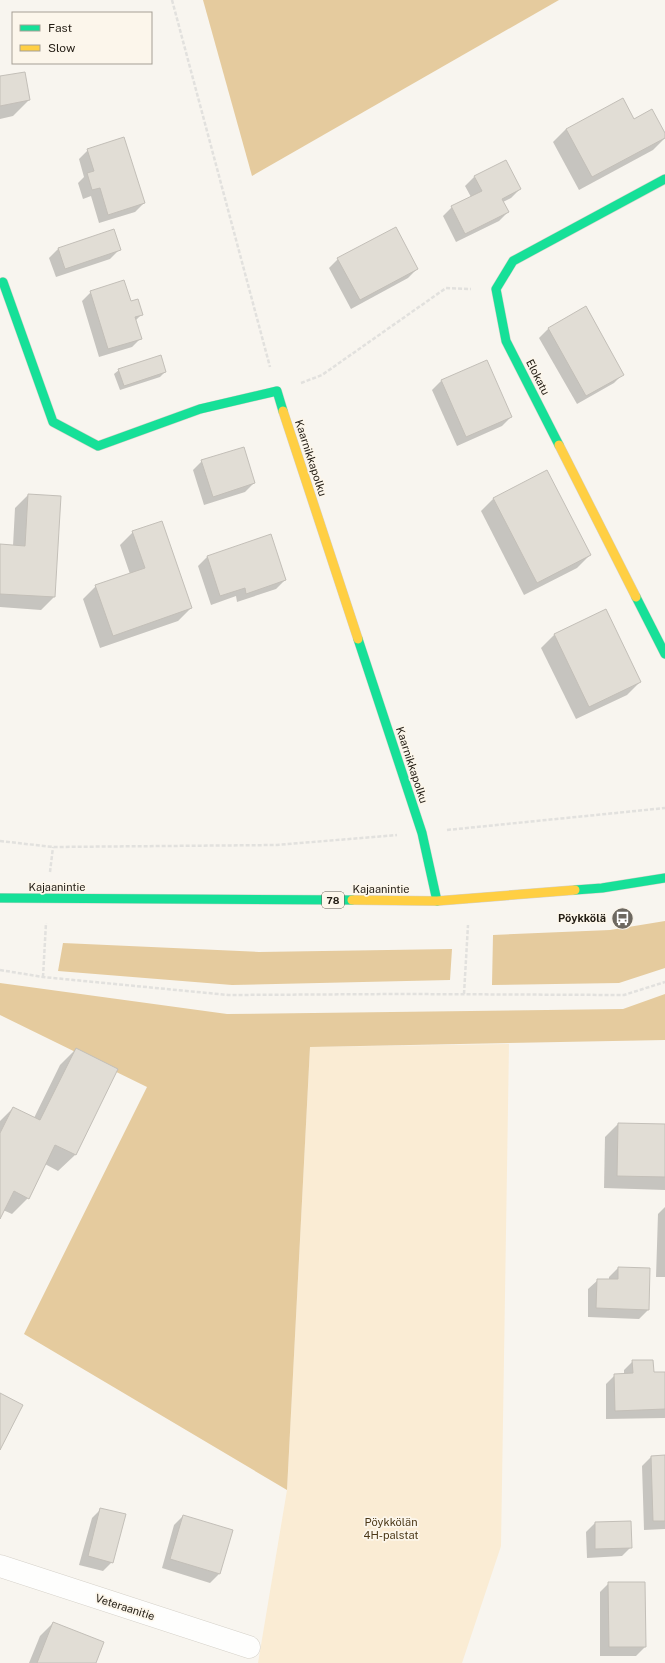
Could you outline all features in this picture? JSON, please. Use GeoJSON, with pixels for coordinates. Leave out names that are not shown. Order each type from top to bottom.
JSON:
{"type":"FeatureCollection","features":[{"type":"Feature","properties":{"kind":"street"},"geometry":{"type":"LineString","coordinates":[[496,289],[513,261],[665,179]]}},
{"type":"Feature","properties":{"kind":"street"},"geometry":{"type":"LineString","coordinates":[[3,282],[53,422],[98,446],[200,409],[277,391]]}},
{"type":"Feature","properties":{"kind":"street","name":"Elokatu"},"geometry":{"type":"LineString","coordinates":[[496,289],[506,341],[665,654]]}},
{"type":"Feature","properties":{"kind":"street","name":"Kaarnikkapolku"},"geometry":{"type":"LineString","coordinates":[[277,391],[422,833],[437,901]]}},
{"type":"Feature","properties":{"kind":"street","name":"Kajaanintie"},"geometry":{"type":"LineString","coordinates":[[0,898],[437,901],[602,888],[665,878]]}},
{"type":"Feature","properties":{"kind":"street","name":"Veteraanitie"},"geometry":{"type":"LineString","coordinates":[[0,1566],[249,1647]]}},
{"type":"Feature","properties":{"kind":"path"},"geometry":{"type":"LineString","coordinates":[[172,0],[277,391],[322,375],[446,288],[496,289]]}},
{"type":"Feature","properties":{"kind":"path"},"geometry":{"type":"LineString","coordinates":[[0,841],[53,847],[277,845],[422,833],[665,808]]}},
{"type":"Feature","properties":{"kind":"path"},"geometry":{"type":"LineString","coordinates":[[464,994],[469,898]]}},
{"type":"Feature","properties":{"kind":"path"},"geometry":{"type":"LineString","coordinates":[[0,970],[43,977],[228,995],[624,995],[665,982]]}},
{"type":"Feature","properties":{"kind":"green space","name":"Pöykkölän 4H-palstat"},"geometry":{"type":"Polygon","coordinates":[[[509,1044],[501,1546],[462,1663],[258,1663],[287,1490],[310,1047],[509,1044]]]}},
{"type":"Feature","properties":{"kind":"shaded area"},"geometry":{"type":"Polygon","coordinates":[[[203,0],[559,0],[252,176],[203,0]]]}},
{"type":"Feature","properties":{"kind":"shaded area"},"geometry":{"type":"Polygon","coordinates":[[[665,921],[665,968],[619,983],[492,985],[493,935],[610,930],[665,921]]]}},
{"type":"Feature","properties":{"kind":"shaded area"},"geometry":{"type":"Polygon","coordinates":[[[63,943],[259,952],[452,949],[450,980],[232,985],[58,971],[63,943]]]}},
{"type":"Feature","properties":{"kind":"shaded area"},"geometry":{"type":"Polygon","coordinates":[[[0,983],[227,1014],[623,1009],[665,994],[665,1040],[310,1047],[287,1490],[24,1334],[147,1087],[0,1015],[0,983]]]}},
{"type":"Feature","properties":{"kind":"building"},"geometry":{"type":"Polygon","coordinates":[[[25,72],[30,100],[0,106],[0,76],[25,72]]]}},
{"type":"Feature","properties":{"kind":"building"},"geometry":{"type":"Polygon","coordinates":[[[623,98],[634,119],[652,109],[665,133],[665,138],[592,177],[566,129],[623,98]]]}},
{"type":"Feature","properties":{"kind":"building"},"geometry":{"type":"Polygon","coordinates":[[[124,137],[145,203],[108,215],[100,188],[92,190],[87,173],[94,171],[87,149],[124,137]]]}},
{"type":"Feature","properties":{"kind":"building"},"geometry":{"type":"Polygon","coordinates":[[[506,160],[521,189],[502,199],[509,212],[465,234],[451,206],[482,191],[474,176],[506,160]]]}},
{"type":"Feature","properties":{"kind":"building"},"geometry":{"type":"Polygon","coordinates":[[[396,227],[418,269],[360,300],[337,258],[396,227]]]}},
{"type":"Feature","properties":{"kind":"building"},"geometry":{"type":"Polygon","coordinates":[[[114,229],[121,250],[65,269],[58,248],[114,229]]]}},
{"type":"Feature","properties":{"kind":"building"},"geometry":{"type":"Polygon","coordinates":[[[124,280],[131,301],[138,299],[143,315],[135,317],[142,339],[108,349],[90,291],[124,280]]]}},
{"type":"Feature","properties":{"kind":"building"},"geometry":{"type":"Polygon","coordinates":[[[586,306],[624,375],[586,396],[548,328],[586,306]]]}},
{"type":"Feature","properties":{"kind":"building"},"geometry":{"type":"Polygon","coordinates":[[[161,355],[166,372],[124,386],[118,369],[161,355]]]}},
{"type":"Feature","properties":{"kind":"building"},"geometry":{"type":"Polygon","coordinates":[[[487,360],[512,417],[466,437],[441,380],[487,360]]]}},
{"type":"Feature","properties":{"kind":"building"},"geometry":{"type":"Polygon","coordinates":[[[244,447],[255,483],[213,497],[201,460],[244,447]]]}},
{"type":"Feature","properties":{"kind":"building"},"geometry":{"type":"Polygon","coordinates":[[[547,470],[591,555],[537,583],[493,498],[547,470]]]}},
{"type":"Feature","properties":{"kind":"building"},"geometry":{"type":"Polygon","coordinates":[[[28,494],[61,496],[55,597],[0,594],[0,544],[25,546],[28,494]]]}},
{"type":"Feature","properties":{"kind":"building"},"geometry":{"type":"Polygon","coordinates":[[[162,521],[192,608],[113,636],[95,585],[145,568],[132,531],[162,521]]]}},
{"type":"Feature","properties":{"kind":"building"},"geometry":{"type":"Polygon","coordinates":[[[271,534],[286,580],[246,594],[245,588],[220,596],[207,556],[271,534]]]}},
{"type":"Feature","properties":{"kind":"building"},"geometry":{"type":"Polygon","coordinates":[[[606,609],[641,682],[589,707],[554,634],[606,609]]]}},
{"type":"Feature","properties":{"kind":"building"},"geometry":{"type":"Polygon","coordinates":[[[76,1048],[118,1069],[76,1155],[55,1145],[29,1199],[14,1191],[0,1219],[0,1133],[13,1107],[40,1120],[76,1048]]]}},
{"type":"Feature","properties":{"kind":"building"},"geometry":{"type":"Polygon","coordinates":[[[618,1123],[665,1124],[665,1177],[617,1176],[618,1123]]]}},
{"type":"Feature","properties":{"kind":"building"},"geometry":{"type":"Polygon","coordinates":[[[618,1267],[650,1268],[649,1310],[596,1308],[597,1279],[618,1279],[618,1267]]]}},
{"type":"Feature","properties":{"kind":"building"},"geometry":{"type":"Polygon","coordinates":[[[632,1360],[653,1360],[654,1372],[665,1372],[665,1409],[615,1411],[614,1374],[633,1373],[632,1360]]]}},
{"type":"Feature","properties":{"kind":"building"},"geometry":{"type":"Polygon","coordinates":[[[0,1393],[23,1405],[0,1450],[0,1393]]]}},
{"type":"Feature","properties":{"kind":"building"},"geometry":{"type":"Polygon","coordinates":[[[665,1455],[665,1521],[653,1521],[651,1456],[665,1455]]]}},
{"type":"Feature","properties":{"kind":"building"},"geometry":{"type":"Polygon","coordinates":[[[100,1508],[126,1514],[113,1563],[88,1556],[100,1508]]]}},
{"type":"Feature","properties":{"kind":"building"},"geometry":{"type":"Polygon","coordinates":[[[183,1515],[233,1530],[220,1574],[170,1559],[183,1515]]]}},
{"type":"Feature","properties":{"kind":"building"},"geometry":{"type":"Polygon","coordinates":[[[631,1521],[632,1548],[595,1549],[595,1522],[631,1521]]]}},
{"type":"Feature","properties":{"kind":"building"},"geometry":{"type":"Polygon","coordinates":[[[608,1582],[645,1582],[646,1647],[609,1647],[608,1582]]]}},
{"type":"Feature","properties":{"kind":"building"},"geometry":{"type":"Polygon","coordinates":[[[53,1622],[104,1642],[96,1663],[37,1663],[53,1622]]]}},
{"type":"Feature","properties":{"kind":"traffic: fast"},"geometry":{"type":"LineString","coordinates":[[559,445],[506,341],[496,289],[513,261],[665,179]]}},
{"type":"Feature","properties":{"kind":"traffic: fast"},"geometry":{"type":"LineString","coordinates":[[3,282],[53,422],[98,446],[200,409],[277,391],[283,411]]}},
{"type":"Feature","properties":{"kind":"traffic: fast"},"geometry":{"type":"LineString","coordinates":[[636,597],[665,654]]}},
{"type":"Feature","properties":{"kind":"traffic: fast"},"geometry":{"type":"LineString","coordinates":[[358,639],[422,833],[437,901]]}},
{"type":"Feature","properties":{"kind":"traffic: fast"},"geometry":{"type":"LineString","coordinates":[[575,890],[602,888],[665,878]]}},
{"type":"Feature","properties":{"kind":"traffic: fast"},"geometry":{"type":"LineString","coordinates":[[0,898],[352,900]]}},
{"type":"Feature","properties":{"kind":"traffic: slow"},"geometry":{"type":"LineString","coordinates":[[283,411],[358,639]]}},
{"type":"Feature","properties":{"kind":"traffic: slow"},"geometry":{"type":"LineString","coordinates":[[559,445],[636,597]]}},
{"type":"Feature","properties":{"kind":"traffic: slow"},"geometry":{"type":"LineString","coordinates":[[352,900],[437,901],[575,890]]}},
{"type":"Feature","properties":{"kind":"place","name":"Pöykkölä"},"geometry":{"type":"Point","coordinates":[622,918]}}]}
